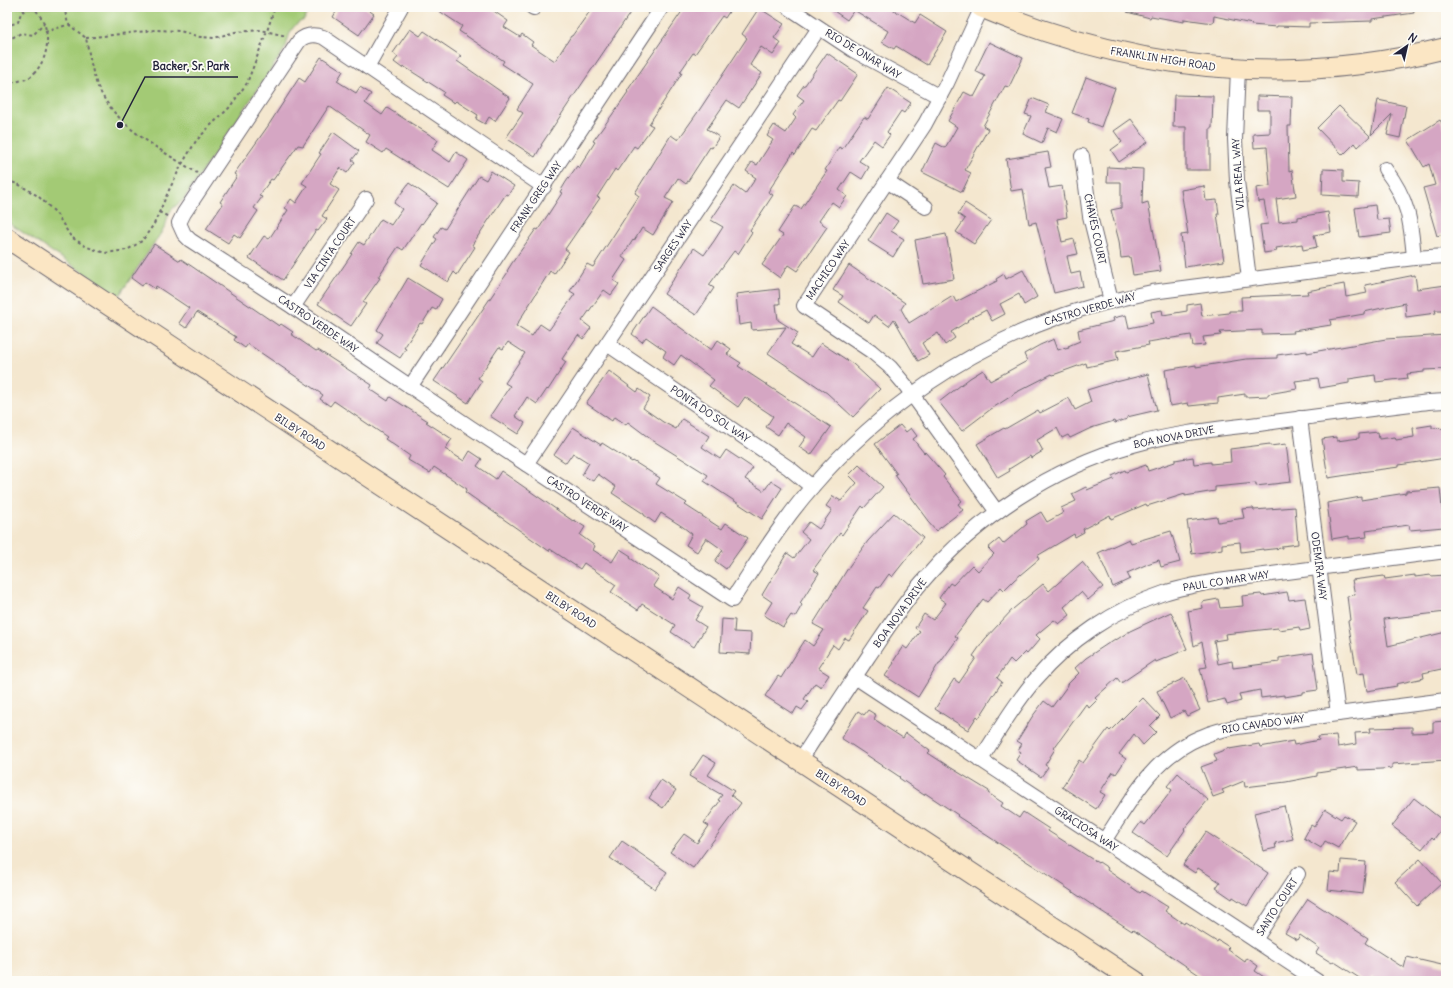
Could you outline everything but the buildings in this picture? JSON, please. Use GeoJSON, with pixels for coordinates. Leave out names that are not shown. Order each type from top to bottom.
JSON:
{"type":"FeatureCollection","features":[{"type":"Feature","properties":{"kind":"main road","name":"FRANKLIN HIGH ROAD"},"geometry":{"type":"LineString","coordinates":[[982,7],[1047,33],[1098,48],[1133,56],[1185,64],[1238,69],[1272,70],[1322,68],[1372,63],[1421,55],[1446,48]]}},
{"type":"Feature","properties":{"kind":"main road","name":"BILBY ROAD"},"geometry":{"type":"LineString","coordinates":[[7,238],[1135,981]]}},
{"type":"Feature","properties":{"kind":"street"},"geometry":{"type":"LineString","coordinates":[[368,68],[401,7]]}},
{"type":"Feature","properties":{"kind":"street","name":"FRANK GREG WAY"},"geometry":{"type":"LineString","coordinates":[[410,387],[662,7]]}},
{"type":"Feature","properties":{"kind":"street","name":"RIO DE ONAR WAY"},"geometry":{"type":"LineString","coordinates":[[788,7],[853,50],[940,97]]}},
{"type":"Feature","properties":{"kind":"street","name":"MACHICO WAY"},"geometry":{"type":"LineString","coordinates":[[982,7],[940,97],[925,124],[804,306],[871,351],[890,368],[912,394],[997,512]]}},
{"type":"Feature","properties":{"kind":"street","name":"SARGES WAY"},"geometry":{"type":"LineString","coordinates":[[526,464],[819,28]]}},
{"type":"Feature","properties":{"kind":"street"},"geometry":{"type":"LineString","coordinates":[[299,41],[304,36],[316,34],[323,37],[544,187]]}},
{"type":"Feature","properties":{"kind":"street","name":"CASTRO VERDE WAY"},"geometry":{"type":"LineString","coordinates":[[299,41],[184,214],[179,223],[184,234],[190,240],[293,306],[410,387],[732,600],[785,521],[832,464],[865,433],[912,394],[951,368],[993,345],[1043,323],[1066,315],[1111,301],[1152,292],[1414,258],[1446,256]]}},
{"type":"Feature","properties":{"kind":"street","name":"VILA REAL WAY"},"geometry":{"type":"LineString","coordinates":[[1238,69],[1235,139],[1237,181],[1249,279]]}},
{"type":"Feature","properties":{"kind":"street","name":"CHAVES COURT"},"geometry":{"type":"LineString","coordinates":[[1082,156],[1090,216],[1111,301]]}},
{"type":"Feature","properties":{"kind":"street"},"geometry":{"type":"LineString","coordinates":[[1385,169],[1403,198],[1410,217],[1414,258]]}},
{"type":"Feature","properties":{"kind":"street"},"geometry":{"type":"LineString","coordinates":[[888,181],[926,207]]}},
{"type":"Feature","properties":{"kind":"street","name":"VIA CINTA COURT"},"geometry":{"type":"LineString","coordinates":[[293,306],[366,199]]}},
{"type":"Feature","properties":{"kind":"street","name":"PONTA DO SOL WAY"},"geometry":{"type":"LineString","coordinates":[[607,344],[790,468],[812,487]]}},
{"type":"Feature","properties":{"kind":"street","name":"BOA NOVA DRIVE"},"geometry":{"type":"LineString","coordinates":[[800,761],[897,614],[921,583],[938,563],[967,536],[997,512],[1031,489],[1068,470],[1105,454],[1132,445],[1158,439],[1300,418],[1446,401]]}},
{"type":"Feature","properties":{"kind":"street","name":"ODEMIRA WAY"},"geometry":{"type":"LineString","coordinates":[[1300,418],[1338,714]]}},
{"type":"Feature","properties":{"kind":"street","name":"PAUL CO MAR WAY"},"geometry":{"type":"LineString","coordinates":[[980,760],[1021,698],[1050,664],[1075,641],[1112,616],[1132,606],[1163,593],[1218,581],[1446,551]]}},
{"type":"Feature","properties":{"kind":"street","name":"GRACIOSA WAY"},"geometry":{"type":"LineString","coordinates":[[855,677],[1317,981]]}},
{"type":"Feature","properties":{"kind":"street","name":"RIO CAVADO WAY"},"geometry":{"type":"LineString","coordinates":[[1104,841],[1142,782],[1157,765],[1187,743],[1215,732],[1237,727],[1446,700]]}},
{"type":"Feature","properties":{"kind":"street","name":"SANTO COURT"},"geometry":{"type":"LineString","coordinates":[[1255,940],[1298,874]]}},
{"type":"Feature","properties":{"kind":"path"},"geometry":{"type":"LineString","coordinates":[[7,28],[18,22],[22,13],[29,7]]}},
{"type":"Feature","properties":{"kind":"path"},"geometry":{"type":"LineString","coordinates":[[7,85],[28,78],[40,67],[48,46],[44,23],[34,7]]}},
{"type":"Feature","properties":{"kind":"path"},"geometry":{"type":"LineString","coordinates":[[64,7],[68,24],[86,38],[99,91],[120,120],[145,140],[206,179]]}},
{"type":"Feature","properties":{"kind":"path"},"geometry":{"type":"LineString","coordinates":[[7,181],[18,184],[38,196],[56,213],[71,237],[87,248],[105,253],[127,250],[142,241],[154,224],[182,164],[196,141],[229,108],[247,83],[275,7]]}},
{"type":"Feature","properties":{"kind":"path"},"geometry":{"type":"LineString","coordinates":[[7,38],[10,39],[21,33],[33,35],[44,23]]}},
{"type":"Feature","properties":{"kind":"path"},"geometry":{"type":"LineString","coordinates":[[45,32],[68,24]]}},
{"type":"Feature","properties":{"kind":"path"},"geometry":{"type":"LineString","coordinates":[[86,38],[155,30],[180,31],[200,37],[214,38],[234,32],[261,30],[299,41]]}},
{"type":"Feature","properties":{"kind":"green space"},"geometry":{"type":"Polygon","coordinates":[[[7,7],[311,7],[304,20],[296,24],[291,30],[286,47],[183,200],[169,213],[165,227],[119,296],[7,222],[7,7]]]}},
{"type":"Feature","properties":{"kind":"place","name":"Backer, Sr. Park"},"geometry":{"type":"Point","coordinates":[120,125]}}]}
